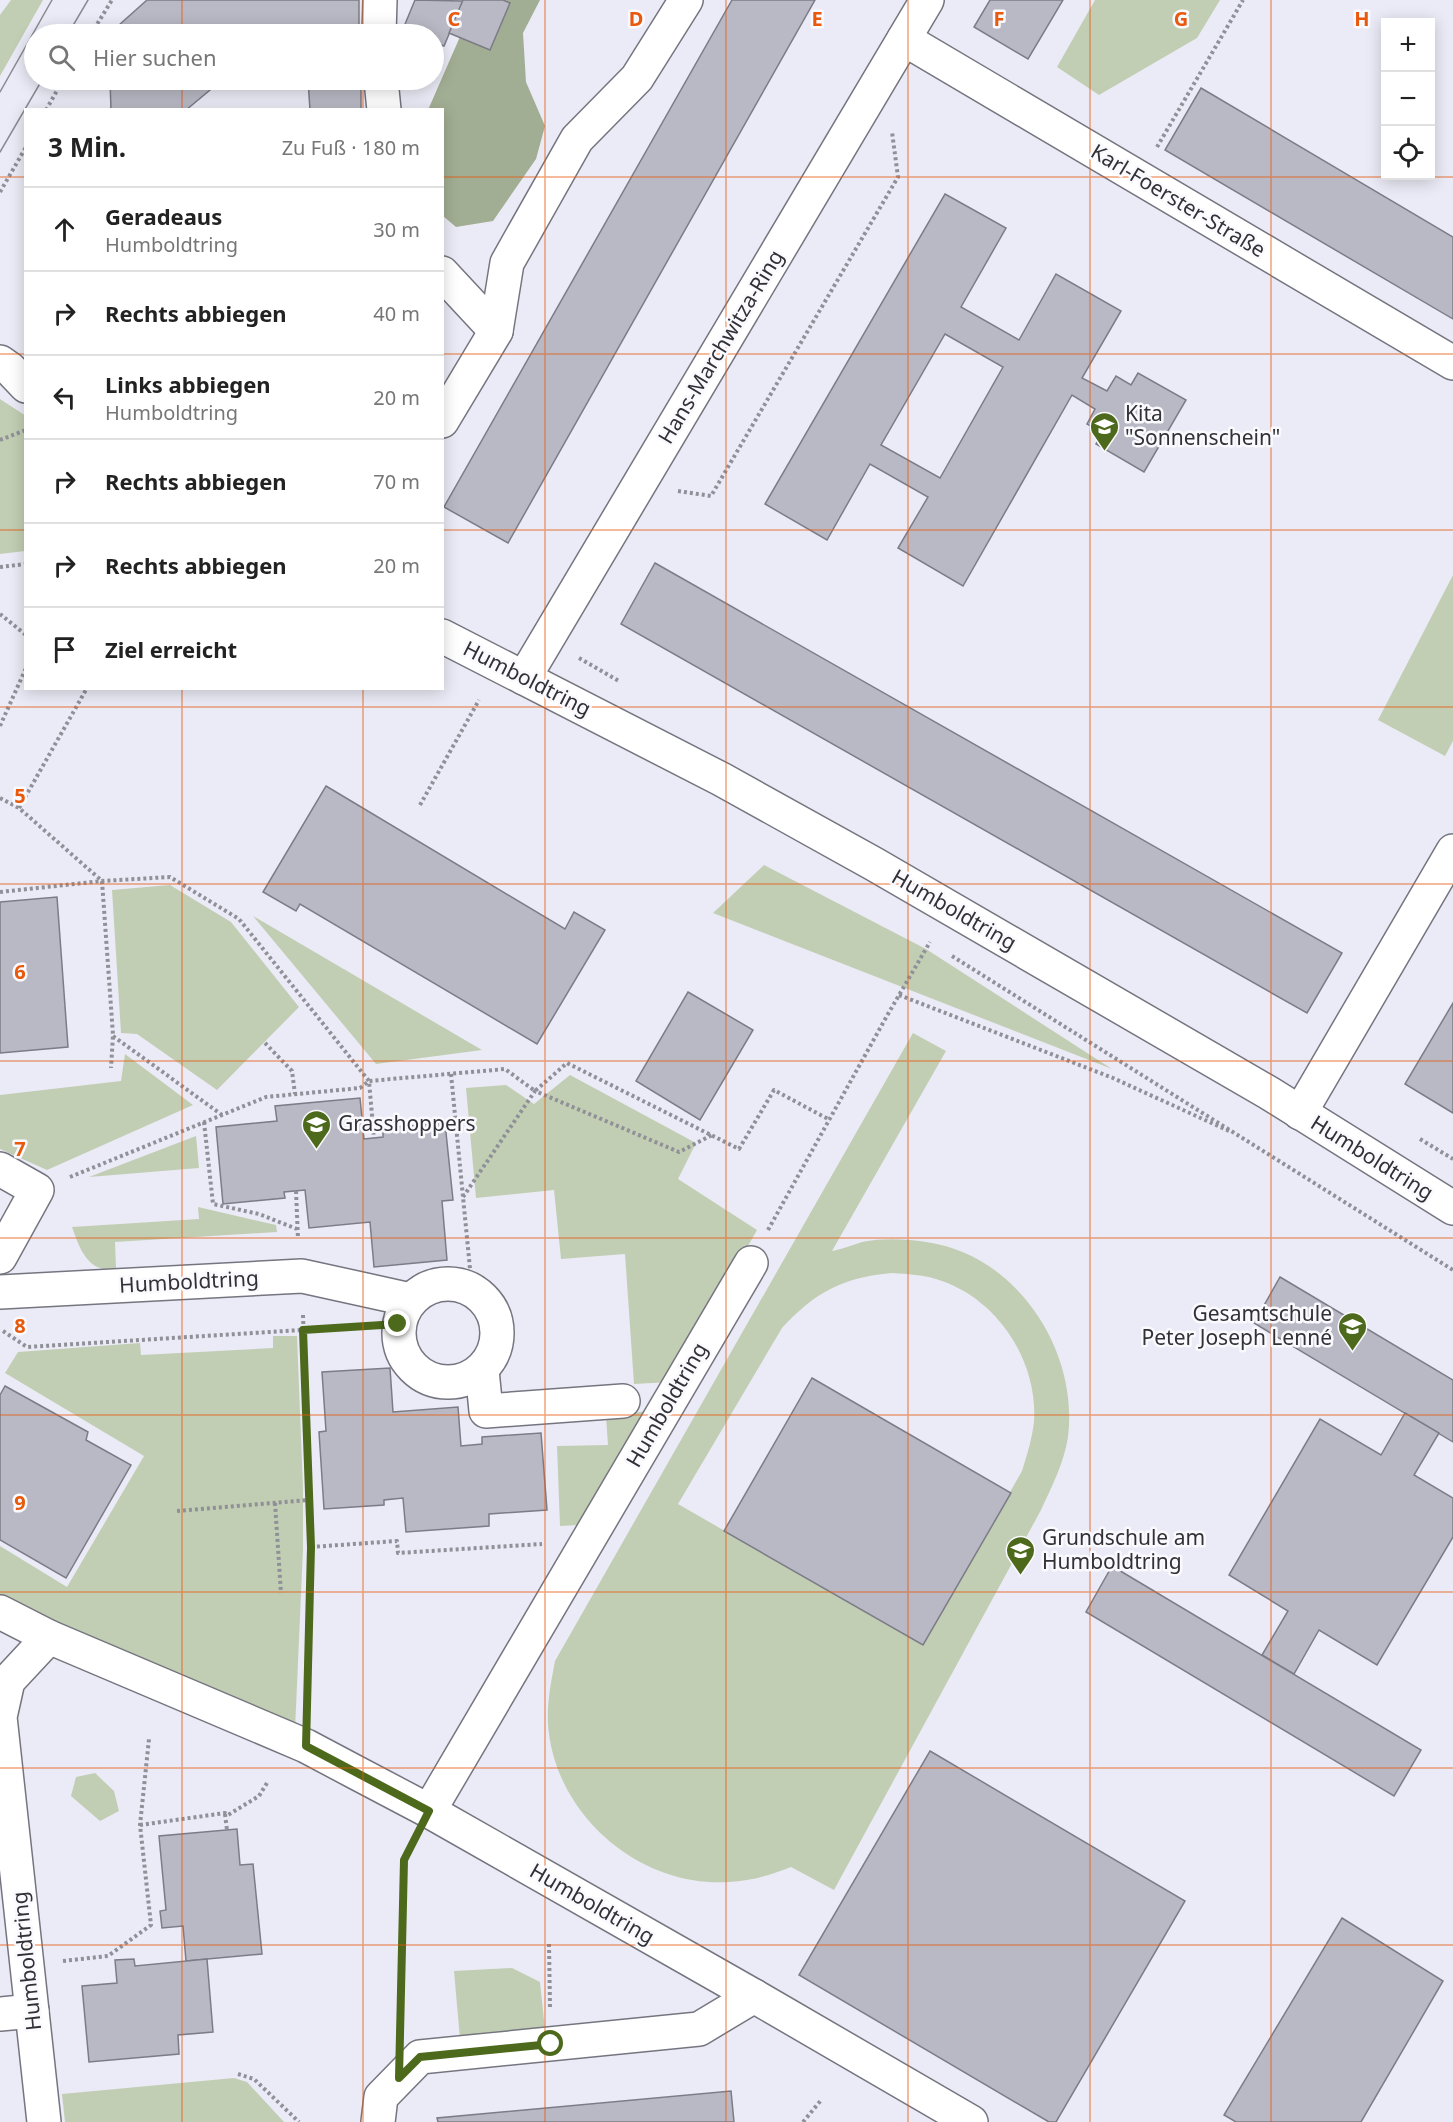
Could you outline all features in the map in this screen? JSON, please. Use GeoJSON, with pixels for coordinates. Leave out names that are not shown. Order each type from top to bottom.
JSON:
{"type":"FeatureCollection","features":[{"type":"Feature","properties":{"kind":"street"},"geometry":{"type":"LineString","coordinates":[[379,24],[380,0]]}},
{"type":"Feature","properties":{"kind":"street"},"geometry":{"type":"LineString","coordinates":[[444,418],[496,331],[507,263],[577,139],[637,78],[686,0]]}},
{"type":"Feature","properties":{"kind":"street","name":"Karl-Foerster-Straße"},"geometry":{"type":"LineString","coordinates":[[917,13],[1139,178],[1453,363]]}},
{"type":"Feature","properties":{"kind":"street","name":"Hans-Marchwitza-Ring"},"geometry":{"type":"LineString","coordinates":[[524,678],[917,13]]}},
{"type":"Feature","properties":{"kind":"street"},"geometry":{"type":"LineString","coordinates":[[382,90],[384,108]]}},
{"type":"Feature","properties":{"kind":"street"},"geometry":{"type":"LineString","coordinates":[[444,275],[496,331]]}},
{"type":"Feature","properties":{"kind":"street"},"geometry":{"type":"LineString","coordinates":[[0,362],[24,384]]}},
{"type":"Feature","properties":{"kind":"street","name":"Humboldtring"},"geometry":{"type":"LineString","coordinates":[[444,637],[721,779],[874,864],[1300,1113],[1453,1208]]}},
{"type":"Feature","properties":{"kind":"street"},"geometry":{"type":"LineString","coordinates":[[1300,1113],[1453,851]]}},
{"type":"Feature","properties":{"kind":"street"},"geometry":{"type":"LineString","coordinates":[[0,1169],[37,1190],[0,1257]]}},
{"type":"Feature","properties":{"kind":"street","name":"Humboldtring"},"geometry":{"type":"LineString","coordinates":[[429,1811],[751,1263]]}},
{"type":"Feature","properties":{"kind":"street","name":"Humboldtring"},"geometry":{"type":"LineString","coordinates":[[0,1292],[302,1276],[404,1312]]}},
{"type":"Feature","properties":{"kind":"street"},"geometry":{"type":"LineString","coordinates":[[482,1370],[454,1383],[423,1377],[402,1354],[404,1312],[439,1284],[471,1289],[493,1312],[497,1342],[482,1370],[486,1411],[623,1401]]}},
{"type":"Feature","properties":{"kind":"street","name":"Humboldtring"},"geometry":{"type":"LineString","coordinates":[[0,1612],[49,1637],[306,1746],[429,1811],[971,2122]]}},
{"type":"Feature","properties":{"kind":"street","name":"Humboldtring"},"geometry":{"type":"LineString","coordinates":[[44,2122],[0,1717],[8,1681],[49,1637]]}},
{"type":"Feature","properties":{"kind":"street"},"geometry":{"type":"LineString","coordinates":[[378,2122],[381,2097],[420,2057],[699,2029],[754,1996]]}},
{"type":"Feature","properties":{"kind":"street"},"geometry":{"type":"LineString","coordinates":[[0,2014],[32,2011]]}},
{"type":"Feature","properties":{"kind":"path"},"geometry":{"type":"LineString","coordinates":[[97,24],[112,0]]}},
{"type":"Feature","properties":{"kind":"path"},"geometry":{"type":"LineString","coordinates":[[1139,178],[1243,0]]}},
{"type":"Feature","properties":{"kind":"path"},"geometry":{"type":"LineString","coordinates":[[47,108],[57,90]]}},
{"type":"Feature","properties":{"kind":"path"},"geometry":{"type":"LineString","coordinates":[[639,485],[711,496],[898,177],[892,130]]}},
{"type":"Feature","properties":{"kind":"path"},"geometry":{"type":"LineString","coordinates":[[0,192],[24,150]]}},
{"type":"Feature","properties":{"kind":"path"},"geometry":{"type":"LineString","coordinates":[[0,440],[24,431]]}},
{"type":"Feature","properties":{"kind":"path"},"geometry":{"type":"LineString","coordinates":[[0,567],[24,564]]}},
{"type":"Feature","properties":{"kind":"path"},"geometry":{"type":"LineString","coordinates":[[0,614],[24,633]]}},
{"type":"Feature","properties":{"kind":"path"},"geometry":{"type":"LineString","coordinates":[[570,653],[622,683]]}},
{"type":"Feature","properties":{"kind":"path"},"geometry":{"type":"LineString","coordinates":[[0,726],[24,672]]}},
{"type":"Feature","properties":{"kind":"path"},"geometry":{"type":"LineString","coordinates":[[19,808],[86,690]]}},
{"type":"Feature","properties":{"kind":"path"},"geometry":{"type":"LineString","coordinates":[[420,805],[479,700],[470,695]]}},
{"type":"Feature","properties":{"kind":"path"},"geometry":{"type":"LineString","coordinates":[[0,798],[19,808],[102,881],[113,1035],[111,1068]]}},
{"type":"Feature","properties":{"kind":"path"},"geometry":{"type":"LineString","coordinates":[[0,892],[102,881],[170,877],[239,919],[369,1081],[374,1138]]}},
{"type":"Feature","properties":{"kind":"path","name":"Humboldtring"},"geometry":{"type":"LineString","coordinates":[[751,1263],[930,942],[920,936]]}},
{"type":"Feature","properties":{"kind":"path"},"geometry":{"type":"LineString","coordinates":[[950,955],[1453,1270]]}},
{"type":"Feature","properties":{"kind":"path"},"geometry":{"type":"LineString","coordinates":[[899,995],[1113,1078],[1246,1139]]}},
{"type":"Feature","properties":{"kind":"path"},"geometry":{"type":"LineString","coordinates":[[113,1035],[222,1114]]}},
{"type":"Feature","properties":{"kind":"path"},"geometry":{"type":"LineString","coordinates":[[265,1043],[292,1071],[295,1094]]}},
{"type":"Feature","properties":{"kind":"path"},"geometry":{"type":"LineString","coordinates":[[463,1197],[535,1091],[567,1063],[739,1149],[774,1090],[830,1120]]}},
{"type":"Feature","properties":{"kind":"path"},"geometry":{"type":"LineString","coordinates":[[37,1190],[266,1097],[360,1088],[369,1081],[505,1069],[535,1091],[679,1152],[712,1135]]}},
{"type":"Feature","properties":{"kind":"path"},"geometry":{"type":"LineString","coordinates":[[451,1074],[471,1289]]}},
{"type":"Feature","properties":{"kind":"path"},"geometry":{"type":"LineString","coordinates":[[204,1122],[213,1204],[259,1214],[297,1229]]}},
{"type":"Feature","properties":{"kind":"path"},"geometry":{"type":"LineString","coordinates":[[1412,1134],[1453,1159]]}},
{"type":"Feature","properties":{"kind":"path"},"geometry":{"type":"LineString","coordinates":[[296,1191],[302,1276],[311,1547],[306,1746]]}},
{"type":"Feature","properties":{"kind":"path"},"geometry":{"type":"LineString","coordinates":[[0,1329],[27,1347],[303,1330],[404,1312]]}},
{"type":"Feature","properties":{"kind":"path"},"geometry":{"type":"LineString","coordinates":[[177,1511],[309,1500]]}},
{"type":"Feature","properties":{"kind":"path"},"geometry":{"type":"LineString","coordinates":[[275,1503],[281,1593]]}},
{"type":"Feature","properties":{"kind":"path"},"geometry":{"type":"LineString","coordinates":[[311,1547],[397,1541],[398,1553],[587,1540]]}},
{"type":"Feature","properties":{"kind":"path"},"geometry":{"type":"LineString","coordinates":[[28,1965],[108,1956],[151,1925],[140,1825],[148,1739]]}},
{"type":"Feature","properties":{"kind":"path"},"geometry":{"type":"LineString","coordinates":[[140,1825],[225,1813],[228,1815],[259,1796],[267,1784]]}},
{"type":"Feature","properties":{"kind":"path"},"geometry":{"type":"LineString","coordinates":[[399,2078],[404,1860],[429,1811]]}},
{"type":"Feature","properties":{"kind":"path"},"geometry":{"type":"LineString","coordinates":[[225,1813],[226,1830]]}},
{"type":"Feature","properties":{"kind":"path"},"geometry":{"type":"LineString","coordinates":[[549,1944],[551,2044]]}},
{"type":"Feature","properties":{"kind":"path"},"geometry":{"type":"LineString","coordinates":[[238,2074],[254,2079],[298,2122]]}},
{"type":"Feature","properties":{"kind":"path"},"geometry":{"type":"LineString","coordinates":[[803,2122],[822,2099]]}},
{"type":"Feature","properties":{"kind":"shaded area"},"geometry":{"type":"Polygon","coordinates":[[[11,0],[43,0],[29,24],[24,24],[24,34],[0,76],[0,15],[11,0]]]}},
{"type":"Feature","properties":{"kind":"shaded area"},"geometry":{"type":"Polygon","coordinates":[[[476,0],[540,0],[523,33],[526,82],[545,126],[536,159],[493,221],[456,227],[444,217],[444,108],[429,108],[437,90],[444,90],[444,73],[476,0]]]}},
{"type":"Feature","properties":{"kind":"shaded area"},"geometry":{"type":"Polygon","coordinates":[[[1095,0],[1220,0],[1197,38],[1099,95],[1057,67],[1095,0]]]}},
{"type":"Feature","properties":{"kind":"shaded area"},"geometry":{"type":"Polygon","coordinates":[[[0,399],[24,415],[24,551],[0,554],[0,399]]]}},
{"type":"Feature","properties":{"kind":"shaded area"},"geometry":{"type":"Polygon","coordinates":[[[1453,575],[1453,741],[1445,756],[1378,720],[1453,575]]]}},
{"type":"Feature","properties":{"kind":"shaded area"},"geometry":{"type":"Polygon","coordinates":[[[764,865],[926,949],[1112,1069],[713,913],[764,865]]]}},
{"type":"Feature","properties":{"kind":"shaded area"},"geometry":{"type":"Polygon","coordinates":[[[170,885],[231,922],[299,1007],[217,1090],[137,1034],[121,1033],[112,890],[170,885]]]}},
{"type":"Feature","properties":{"kind":"shaded area"},"geometry":{"type":"Polygon","coordinates":[[[253,916],[482,1050],[376,1064],[253,916]]]}},
{"type":"Feature","properties":{"kind":"shaded area"},"geometry":{"type":"Polygon","coordinates":[[[913,1033],[946,1051],[832,1251],[862,1242],[886,1239],[911,1240],[958,1250],[988,1265],[1013,1286],[1035,1311],[1052,1340],[1063,1372],[1069,1404],[1068,1437],[1061,1465],[1041,1510],[834,1890],[791,1867],[745,1880],[696,1881],[664,1872],[634,1858],[607,1839],[584,1815],[566,1787],[554,1757],[548,1716],[555,1661],[913,1033]],[[892,1273],[859,1278],[831,1289],[794,1315],[782,1328],[678,1504],[923,1645],[1022,1471],[1033,1428],[1034,1400],[1022,1356],[1011,1336],[981,1303],[962,1290],[942,1281],[924,1276],[892,1273]]]}},
{"type":"Feature","properties":{"kind":"shaded area"},"geometry":{"type":"Polygon","coordinates":[[[125,1054],[193,1105],[47,1170],[0,1149],[0,1095],[121,1081],[125,1054]]]}},
{"type":"Feature","properties":{"kind":"shaded area"},"geometry":{"type":"Polygon","coordinates":[[[570,1075],[696,1143],[678,1179],[757,1230],[671,1382],[634,1384],[625,1254],[561,1259],[554,1190],[476,1198],[466,1088],[506,1085],[534,1104],[570,1075]]]}},
{"type":"Feature","properties":{"kind":"shaded area"},"geometry":{"type":"Polygon","coordinates":[[[196,1136],[199,1168],[89,1177],[196,1136]]]}},
{"type":"Feature","properties":{"kind":"shaded area"},"geometry":{"type":"Polygon","coordinates":[[[198,1207],[276,1225],[277,1232],[115,1242],[116,1268],[103,1269],[85,1257],[72,1227],[199,1219],[198,1207]]]}},
{"type":"Feature","properties":{"kind":"shaded area"},"geometry":{"type":"Polygon","coordinates":[[[273,1336],[297,1336],[303,1549],[295,1730],[35,1615],[0,1596],[0,1546],[67,1587],[144,1456],[5,1373],[18,1352],[140,1343],[141,1355],[273,1348],[273,1336]]]}},
{"type":"Feature","properties":{"kind":"shaded area"},"geometry":{"type":"Polygon","coordinates":[[[653,1410],[579,1525],[560,1526],[557,1446],[608,1445],[606,1417],[653,1410]]]}},
{"type":"Feature","properties":{"kind":"shaded area"},"geometry":{"type":"Polygon","coordinates":[[[95,1773],[114,1791],[119,1811],[100,1821],[71,1796],[76,1777],[95,1773]]]}},
{"type":"Feature","properties":{"kind":"shaded area"},"geometry":{"type":"Polygon","coordinates":[[[512,1968],[540,1982],[545,2030],[460,2039],[454,1971],[512,1968]]]}},
{"type":"Feature","properties":{"kind":"shaded area"},"geometry":{"type":"Polygon","coordinates":[[[234,2078],[247,2082],[284,2122],[65,2122],[62,2094],[234,2078]]]}},
{"type":"Feature","properties":{"kind":"building"},"geometry":{"type":"Polygon","coordinates":[[[147,0],[359,0],[359,24],[120,24],[147,0]]]}},
{"type":"Feature","properties":{"kind":"building"},"geometry":{"type":"Polygon","coordinates":[[[415,0],[463,1],[444,46],[444,24],[405,24],[415,0]]]}},
{"type":"Feature","properties":{"kind":"building"},"geometry":{"type":"Polygon","coordinates":[[[463,0],[503,0],[510,3],[490,50],[449,33],[463,0]]]}},
{"type":"Feature","properties":{"kind":"building"},"geometry":{"type":"Polygon","coordinates":[[[732,0],[815,0],[508,543],[444,507],[732,0]]]}},
{"type":"Feature","properties":{"kind":"building"},"geometry":{"type":"Polygon","coordinates":[[[990,0],[1063,0],[1028,59],[974,27],[990,0]]]}},
{"type":"Feature","properties":{"kind":"building"},"geometry":{"type":"Polygon","coordinates":[[[1201,88],[1453,237],[1453,319],[1165,150],[1201,88]]]}},
{"type":"Feature","properties":{"kind":"building"},"geometry":{"type":"Polygon","coordinates":[[[110,90],[210,90],[188,108],[111,108],[110,90]]]}},
{"type":"Feature","properties":{"kind":"building"},"geometry":{"type":"Polygon","coordinates":[[[309,90],[361,90],[361,108],[310,108],[309,90]]]}},
{"type":"Feature","properties":{"kind":"building","name":"Kita \"Sonnenschein\""},"geometry":{"type":"Polygon","coordinates":[[[945,194],[1006,228],[961,307],[1019,340],[1056,274],[1121,311],[1082,378],[1107,391],[1116,376],[1131,385],[1138,373],[1186,400],[1144,472],[1096,444],[1102,433],[1087,424],[1095,409],[1072,395],[963,586],[898,548],[928,497],[870,464],[827,540],[765,504],[945,194]],[[945,334],[881,445],[940,478],[1003,367],[945,334]]]}},
{"type":"Feature","properties":{"kind":"building"},"geometry":{"type":"Polygon","coordinates":[[[655,563],[1342,953],[1307,1013],[621,624],[655,563]]]}},
{"type":"Feature","properties":{"kind":"building"},"geometry":{"type":"Polygon","coordinates":[[[326,786],[565,929],[574,912],[605,930],[537,1044],[300,904],[296,911],[263,892],[326,786]]]}},
{"type":"Feature","properties":{"kind":"building"},"geometry":{"type":"Polygon","coordinates":[[[57,897],[68,1047],[0,1053],[0,902],[57,897]]]}},
{"type":"Feature","properties":{"kind":"building"},"geometry":{"type":"Polygon","coordinates":[[[688,992],[753,1030],[700,1120],[636,1081],[688,992]]]}},
{"type":"Feature","properties":{"kind":"building"},"geometry":{"type":"Polygon","coordinates":[[[1453,1003],[1453,1113],[1405,1084],[1453,1003]]]}},
{"type":"Feature","properties":{"kind":"building"},"geometry":{"type":"Polygon","coordinates":[[[360,1098],[364,1139],[383,1137],[383,1128],[445,1123],[453,1200],[442,1201],[447,1260],[374,1267],[370,1222],[309,1228],[305,1190],[284,1192],[285,1198],[223,1204],[216,1127],[277,1121],[275,1106],[360,1098]]]}},
{"type":"Feature","properties":{"kind":"building","name":"Gesamtschule Peter Joseph Lenné"},"geometry":{"type":"Polygon","coordinates":[[[1280,1277],[1453,1380],[1453,1442],[1254,1323],[1280,1277]]]}},
{"type":"Feature","properties":{"kind":"building"},"geometry":{"type":"Polygon","coordinates":[[[390,1368],[393,1412],[458,1407],[461,1446],[482,1444],[482,1437],[541,1433],[547,1510],[489,1514],[489,1526],[406,1532],[403,1498],[384,1500],[384,1505],[324,1509],[319,1432],[326,1431],[322,1372],[390,1368]]]}},
{"type":"Feature","properties":{"kind":"building"},"geometry":{"type":"Polygon","coordinates":[[[812,1378],[1011,1493],[923,1645],[724,1531],[812,1378]]]}},
{"type":"Feature","properties":{"kind":"building"},"geometry":{"type":"Polygon","coordinates":[[[5,1386],[88,1432],[86,1440],[131,1465],[66,1578],[0,1540],[0,1395],[5,1386]]]}},
{"type":"Feature","properties":{"kind":"building"},"geometry":{"type":"Polygon","coordinates":[[[1405,1413],[1439,1433],[1414,1475],[1453,1498],[1453,1537],[1377,1665],[1319,1630],[1294,1674],[1262,1655],[1288,1611],[1229,1575],[1320,1419],[1381,1455],[1405,1413]]]}},
{"type":"Feature","properties":{"kind":"building"},"geometry":{"type":"Polygon","coordinates":[[[1112,1566],[1421,1750],[1394,1796],[1086,1612],[1112,1566]]]}},
{"type":"Feature","properties":{"kind":"building"},"geometry":{"type":"Polygon","coordinates":[[[930,1751],[1185,1901],[1056,2122],[1049,2122],[799,1975],[930,1751]]]}},
{"type":"Feature","properties":{"kind":"building"},"geometry":{"type":"Polygon","coordinates":[[[237,1829],[240,1865],[253,1864],[262,1954],[186,1961],[183,1926],[162,1928],[160,1911],[166,1910],[159,1836],[237,1829]]]}},
{"type":"Feature","properties":{"kind":"building"},"geometry":{"type":"Polygon","coordinates":[[[1342,1918],[1443,1981],[1361,2122],[1236,2122],[1224,2115],[1342,1918]]]}},
{"type":"Feature","properties":{"kind":"building"},"geometry":{"type":"Polygon","coordinates":[[[134,1959],[135,1966],[207,1959],[213,2032],[178,2035],[179,2054],[89,2062],[82,1986],[117,1983],[115,1960],[134,1959]]]}},
{"type":"Feature","properties":{"kind":"building"},"geometry":{"type":"Polygon","coordinates":[[[731,2091],[734,2122],[438,2122],[437,2118],[731,2091]]]}},
{"type":"Feature","properties":{"kind":"tram line"},"geometry":{"type":"LineString","coordinates":[[38,24],[52,0]]}},
{"type":"Feature","properties":{"kind":"tram line"},"geometry":{"type":"LineString","coordinates":[[74,24],[88,0]]}},
{"type":"Feature","properties":{"kind":"tram line"},"geometry":{"type":"LineString","coordinates":[[0,92],[24,50]]}},
{"type":"Feature","properties":{"kind":"tram line"},"geometry":{"type":"LineString","coordinates":[[26,108],[36,90]]}},
{"type":"Feature","properties":{"kind":"tram line"},"geometry":{"type":"LineString","coordinates":[[0,152],[24,111]]}},
{"type":"Feature","properties":{"kind":"place","name":"Kita \"Sonnenschein\""},"geometry":{"type":"Point","coordinates":[1104,452]}},
{"type":"Feature","properties":{"kind":"place","name":"Grasshoppers"},"geometry":{"type":"Point","coordinates":[317,1150]}},
{"type":"Feature","properties":{"kind":"place","name":"Gesamtschule Peter Joseph Lenné"},"geometry":{"type":"Point","coordinates":[1353,1352]}},
{"type":"Feature","properties":{"kind":"place","name":"Grundschule am Humboldtring"},"geometry":{"type":"Point","coordinates":[1021,1576]}},
{"type":"Feature","properties":{"kind":"route"},"geometry":{"type":"LineString","coordinates":[[398,1324],[303,1330],[311,1547],[306,1746],[429,1811],[404,1860],[399,2078],[420,2057],[551,2044]]}}]}
